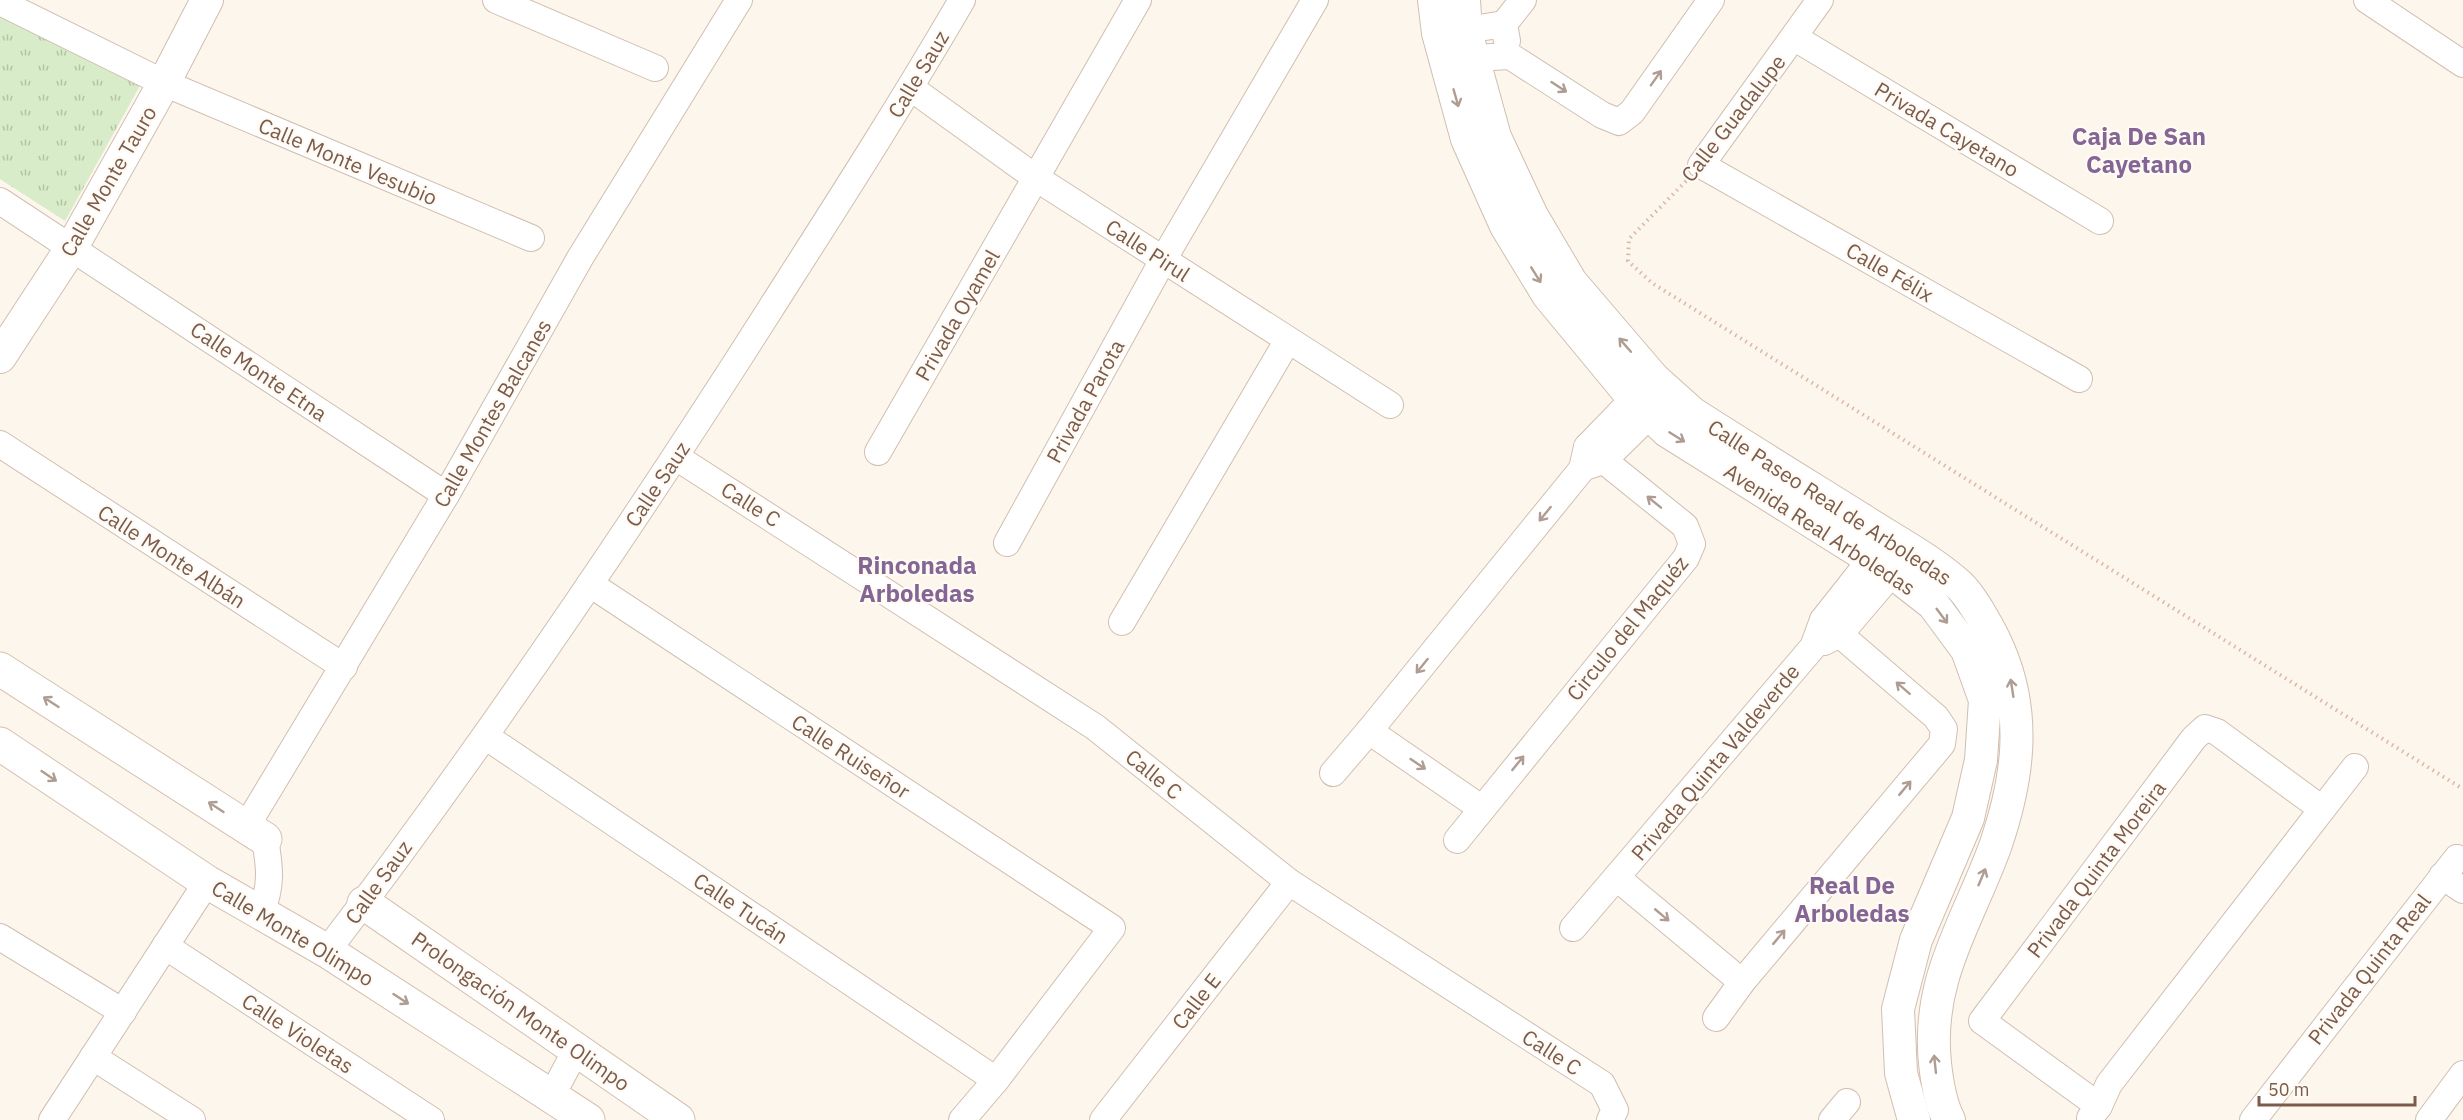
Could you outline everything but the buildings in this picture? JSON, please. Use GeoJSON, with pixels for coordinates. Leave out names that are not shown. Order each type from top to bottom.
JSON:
{"type":"FeatureCollection","features":[{"type":"Feature","properties":{"kind":"main road"},"geometry":{"type":"LineString","coordinates":[[0,669],[256,833]]}},
{"type":"Feature","properties":{"kind":"main road","name":"Calle Monte Olimpo"},"geometry":{"type":"LineString","coordinates":[[0,744],[207,882],[327,951],[588,1120]]}},
{"type":"Feature","properties":{"kind":"main road","name":"Prolongación Monte Olimpo"},"geometry":{"type":"LineString","coordinates":[[364,903],[678,1120]]}},
{"type":"Feature","properties":{"kind":"street","name":"Calle Monte Tauro"},"geometry":{"type":"LineString","coordinates":[[0,357],[72,247],[164,83],[207,0]]}},
{"type":"Feature","properties":{"kind":"street"},"geometry":{"type":"LineString","coordinates":[[496,0],[655,68]]}},
{"type":"Feature","properties":{"kind":"street","name":"Calle Montes Balcanes"},"geometry":{"type":"LineString","coordinates":[[256,833],[344,668],[446,495],[580,258],[739,0]]}},
{"type":"Feature","properties":{"kind":"street","name":"Calle Sauz"},"geometry":{"type":"LineString","coordinates":[[327,951],[485,736],[676,457],[911,88],[962,0]]}},
{"type":"Feature","properties":{"kind":"street","name":"Privada Oyamel"},"geometry":{"type":"LineString","coordinates":[[878,452],[1138,0]]}},
{"type":"Feature","properties":{"kind":"street","name":"Privada Parota"},"geometry":{"type":"LineString","coordinates":[[1007,543],[1163,260],[1315,0]]}},
{"type":"Feature","properties":{"kind":"street","name":"Avenida Real Arboledas"},"geometry":{"type":"LineString","coordinates":[[1434,0],[1455,45],[1467,139],[1506,226],[1548,294],[1652,397],[1667,431],[1891,554],[1934,604],[1967,650],[1985,700],[1981,760],[1968,818],[1916,940],[1898,1009],[1901,1073],[1914,1120]]}},
{"type":"Feature","properties":{"kind":"street"},"geometry":{"type":"LineString","coordinates":[[1455,45],[1464,0]]}},
{"type":"Feature","properties":{"kind":"street"},"geometry":{"type":"LineString","coordinates":[[1455,45],[1504,24],[1523,0]]}},
{"type":"Feature","properties":{"kind":"street"},"geometry":{"type":"LineString","coordinates":[[1455,45],[1510,56],[1602,115],[1619,122],[1632,112],[1711,0]]}},
{"type":"Feature","properties":{"kind":"street","name":"Calle Guadalupe"},"geometry":{"type":"LineString","coordinates":[[1701,165],[1795,38],[1820,0]]}},
{"type":"Feature","properties":{"kind":"street"},"geometry":{"type":"LineString","coordinates":[[2367,0],[2463,64]]}},
{"type":"Feature","properties":{"kind":"street","name":"Calle Monte Vesubio"},"geometry":{"type":"LineString","coordinates":[[0,2],[164,83],[531,238]]}},
{"type":"Feature","properties":{"kind":"street"},"geometry":{"type":"LineString","coordinates":[[1504,24],[1510,56]]}},
{"type":"Feature","properties":{"kind":"street","name":"Privada Cayetano"},"geometry":{"type":"LineString","coordinates":[[1795,38],[2100,221]]}},
{"type":"Feature","properties":{"kind":"street","name":"Calle Pirul"},"geometry":{"type":"LineString","coordinates":[[911,88],[1036,178],[1390,405]]}},
{"type":"Feature","properties":{"kind":"street","name":"Calle Félix"},"geometry":{"type":"LineString","coordinates":[[1701,165],[2079,379]]}},
{"type":"Feature","properties":{"kind":"street","name":"Calle Monte Etna"},"geometry":{"type":"LineString","coordinates":[[0,201],[446,495]]}},
{"type":"Feature","properties":{"kind":"street"},"geometry":{"type":"LineString","coordinates":[[1122,622],[1288,340]]}},
{"type":"Feature","properties":{"kind":"street"},"geometry":{"type":"LineString","coordinates":[[1333,772],[1591,459],[1652,397]]}},
{"type":"Feature","properties":{"kind":"street","name":"Calle Monte Albán"},"geometry":{"type":"LineString","coordinates":[[0,444],[344,668]]}},
{"type":"Feature","properties":{"kind":"street","name":"Calle C"},"geometry":{"type":"LineString","coordinates":[[676,457],[1095,727],[1290,882],[1602,1084],[1613,1115]]}},
{"type":"Feature","properties":{"kind":"street","name":"Circulo del Maquéz"},"geometry":{"type":"LineString","coordinates":[[1457,840],[1686,558],[1692,544],[1685,526],[1591,459]]}},
{"type":"Feature","properties":{"kind":"street","name":"Privada Quinta Valdeverde"},"geometry":{"type":"LineString","coordinates":[[1573,928],[1891,554]]}},
{"type":"Feature","properties":{"kind":"street","name":"Calle Paseo Real de Arboledas"},"geometry":{"type":"LineString","coordinates":[[1891,554],[1960,586],[1992,633],[2010,675],[2018,724],[2011,793],[1995,844],[1949,955],[1936,1000],[1933,1040],[1936,1072],[1949,1120]]}},
{"type":"Feature","properties":{"kind":"street","name":"Calle Ruiseñor"},"geometry":{"type":"LineString","coordinates":[[590,584],[1112,928],[996,1080]]}},
{"type":"Feature","properties":{"kind":"street"},"geometry":{"type":"LineString","coordinates":[[1716,1018],[1742,982],[1941,744],[1944,729],[1936,717],[1831,627]]}},
{"type":"Feature","properties":{"kind":"street","name":"Privada Quinta Moreira"},"geometry":{"type":"LineString","coordinates":[[2097,1102],[1982,1021],[2194,738],[2205,728],[2217,732],[2322,809]]}},
{"type":"Feature","properties":{"kind":"street"},"geometry":{"type":"LineString","coordinates":[[1369,731],[1481,808]]}},
{"type":"Feature","properties":{"kind":"street","name":"Calle Tucán"},"geometry":{"type":"LineString","coordinates":[[485,736],[996,1080]]}},
{"type":"Feature","properties":{"kind":"street"},"geometry":{"type":"LineString","coordinates":[[2071,1120],[2097,1102],[2355,767]]}},
{"type":"Feature","properties":{"kind":"street"},"geometry":{"type":"LineString","coordinates":[[256,833],[270,865],[269,891],[261,913]]}},
{"type":"Feature","properties":{"kind":"street","name":"Privada Quinta Real"},"geometry":{"type":"LineString","coordinates":[[2253,1120],[2450,867],[2463,890]]}},
{"type":"Feature","properties":{"kind":"street","name":"Privada Quinta Valdeverde"},"geometry":{"type":"LineString","coordinates":[[1617,878],[1742,982]]}},
{"type":"Feature","properties":{"kind":"street"},"geometry":{"type":"LineString","coordinates":[[52,1120],[207,882]]}},
{"type":"Feature","properties":{"kind":"street","name":"Calle E"},"geometry":{"type":"LineString","coordinates":[[1103,1120],[1290,882]]}},
{"type":"Feature","properties":{"kind":"street"},"geometry":{"type":"LineString","coordinates":[[0,937],[123,1012]]}},
{"type":"Feature","properties":{"kind":"street","name":"Calle Violetas"},"geometry":{"type":"LineString","coordinates":[[165,946],[431,1120]]}},
{"type":"Feature","properties":{"kind":"street"},"geometry":{"type":"LineString","coordinates":[[551,1096],[576,1050]]}},
{"type":"Feature","properties":{"kind":"street"},"geometry":{"type":"LineString","coordinates":[[93,1057],[192,1120]]}},
{"type":"Feature","properties":{"kind":"street"},"geometry":{"type":"LineString","coordinates":[[2429,1120],[2463,1074]]}},
{"type":"Feature","properties":{"kind":"street"},"geometry":{"type":"LineString","coordinates":[[963,1120],[996,1080]]}},
{"type":"Feature","properties":{"kind":"path","name":"Calle Guadalupe"},"geometry":{"type":"LineString","coordinates":[[1701,165],[1629,239],[1628,261],[1652,283],[2463,789]]}},
{"type":"Feature","properties":{"kind":"green space"},"geometry":{"type":"Polygon","coordinates":[[[0,15],[141,84],[65,221],[0,179],[0,15]]]}},
{"type":"Feature","properties":{"kind":"district","name":"Caja De San Cayetano"},"geometry":{"type":"Point","coordinates":[2139,150]}},
{"type":"Feature","properties":{"kind":"district","name":"Rinconada Arboledas"},"geometry":{"type":"Point","coordinates":[917,579]}},
{"type":"Feature","properties":{"kind":"district","name":"Real De Arboledas"},"geometry":{"type":"Point","coordinates":[1852,899]}}]}
